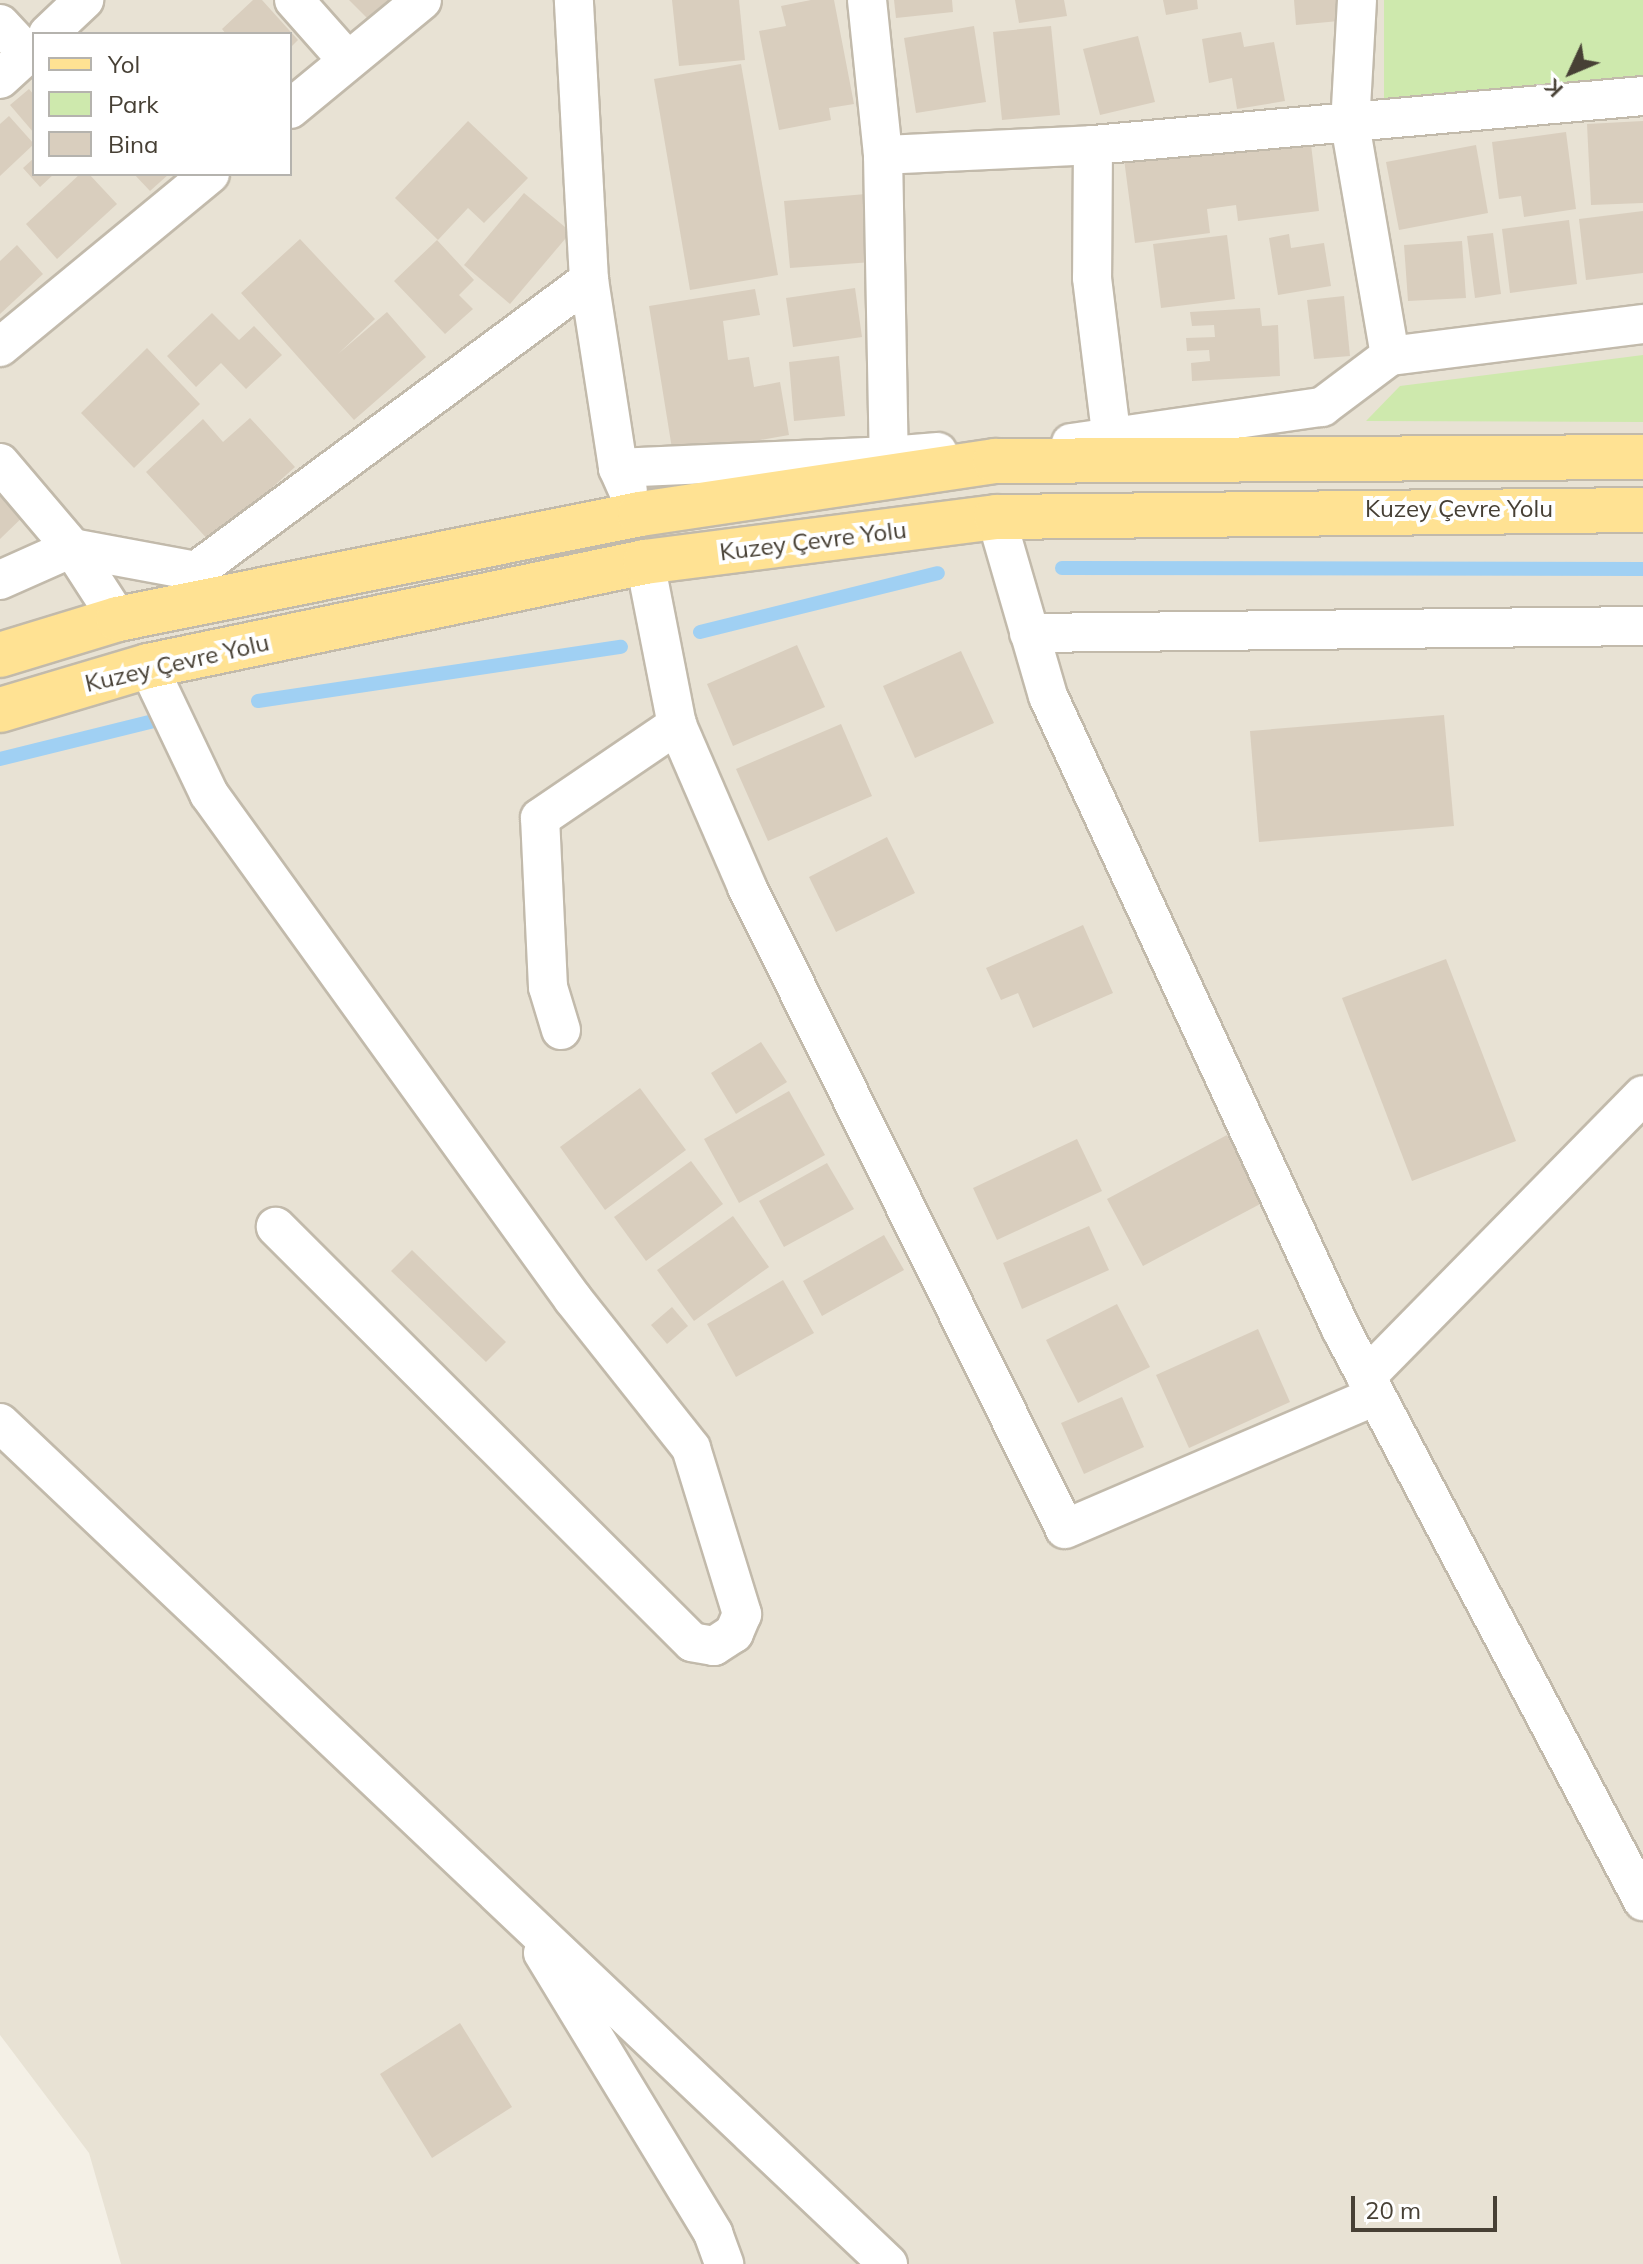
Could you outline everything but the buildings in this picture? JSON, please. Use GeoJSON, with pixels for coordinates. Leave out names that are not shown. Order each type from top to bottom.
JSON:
{"type":"FeatureCollection","features":[{"type":"Feature","properties":{"kind":"main road","name":"Kuzey Çevre Yolu"},"geometry":{"type":"LineString","coordinates":[[0,655],[118,619],[640,514],[995,461],[1643,457]]}},
{"type":"Feature","properties":{"kind":"main road","name":"Kuzey Çevre Yolu"},"geometry":{"type":"LineString","coordinates":[[0,710],[148,666],[645,562],[996,517],[1643,510]]}},
{"type":"Feature","properties":{"kind":"street"},"geometry":{"type":"LineString","coordinates":[[51,32],[84,0]]}},
{"type":"Feature","properties":{"kind":"street"},"geometry":{"type":"LineString","coordinates":[[294,0],[348,61]]}},
{"type":"Feature","properties":{"kind":"street"},"geometry":{"type":"LineString","coordinates":[[292,107],[422,0]]}},
{"type":"Feature","properties":{"kind":"street"},"geometry":{"type":"LineString","coordinates":[[574,0],[589,280],[618,468],[640,514]]}},
{"type":"Feature","properties":{"kind":"street"},"geometry":{"type":"LineString","coordinates":[[867,0],[883,155],[889,456]]}},
{"type":"Feature","properties":{"kind":"street"},"geometry":{"type":"LineString","coordinates":[[1357,0],[1350,124],[1390,356]]}},
{"type":"Feature","properties":{"kind":"street"},"geometry":{"type":"LineString","coordinates":[[0,24],[32,42]]}},
{"type":"Feature","properties":{"kind":"street"},"geometry":{"type":"LineString","coordinates":[[0,79],[32,50]]}},
{"type":"Feature","properties":{"kind":"street"},"geometry":{"type":"LineString","coordinates":[[883,155],[1093,145],[1643,96]]}},
{"type":"Feature","properties":{"kind":"street"},"geometry":{"type":"LineString","coordinates":[[1093,145],[1092,278],[1112,440]]}},
{"type":"Feature","properties":{"kind":"street"},"geometry":{"type":"LineString","coordinates":[[0,347],[208,176]]}},
{"type":"Feature","properties":{"kind":"street"},"geometry":{"type":"LineString","coordinates":[[0,580],[72,548],[196,571],[589,280]]}},
{"type":"Feature","properties":{"kind":"street"},"geometry":{"type":"LineString","coordinates":[[618,468],[889,456],[1112,440],[1322,407],[1390,356],[1643,324]]}},
{"type":"Feature","properties":{"kind":"street"},"geometry":{"type":"LineString","coordinates":[[0,463],[72,548],[118,619]]}},
{"type":"Feature","properties":{"kind":"street"},"geometry":{"type":"LineString","coordinates":[[996,517],[1048,696],[1371,1387],[1643,1901]]}},
{"type":"Feature","properties":{"kind":"street"},"geometry":{"type":"LineString","coordinates":[[645,562],[677,725],[747,887],[1065,1529],[1371,1387],[1643,1095]]}},
{"type":"Feature","properties":{"kind":"street"},"geometry":{"type":"LineString","coordinates":[[1029,633],[1643,626]]}},
{"type":"Feature","properties":{"kind":"street"},"geometry":{"type":"LineString","coordinates":[[148,666],[209,794],[573,1299],[691,1448],[742,1614],[734,1633],[714,1646],[692,1642],[276,1227]]}},
{"type":"Feature","properties":{"kind":"street"},"geometry":{"type":"LineString","coordinates":[[561,1030],[548,987],[540,818],[677,725]]}},
{"type":"Feature","properties":{"kind":"street"},"geometry":{"type":"LineString","coordinates":[[0,1423],[888,2264]]}},
{"type":"Feature","properties":{"kind":"street"},"geometry":{"type":"LineString","coordinates":[[516,1910],[713,2233],[724,2264]]}},
{"type":"Feature","properties":{"kind":"shaded area"},"geometry":{"type":"Polygon","coordinates":[[[0,0],[1643,0],[1643,2264],[121,2264],[89,2153],[0,2035],[0,0]]]}},
{"type":"Feature","properties":{"kind":"green space"},"geometry":{"type":"Polygon","coordinates":[[[1384,0],[1643,0],[1643,83],[1384,106],[1384,0]]]}},
{"type":"Feature","properties":{"kind":"green space"},"geometry":{"type":"Polygon","coordinates":[[[1643,355],[1643,422],[1366,421],[1400,386],[1643,355]]]}},
{"type":"Feature","properties":{"kind":"waterway"},"geometry":{"type":"LineString","coordinates":[[1062,568],[1643,569]]}},
{"type":"Feature","properties":{"kind":"waterway"},"geometry":{"type":"LineString","coordinates":[[700,632],[938,573]]}},
{"type":"Feature","properties":{"kind":"waterway"},"geometry":{"type":"LineString","coordinates":[[258,701],[621,647]]}},
{"type":"Feature","properties":{"kind":"waterway"},"geometry":{"type":"LineString","coordinates":[[0,759],[158,720]]}}]}
